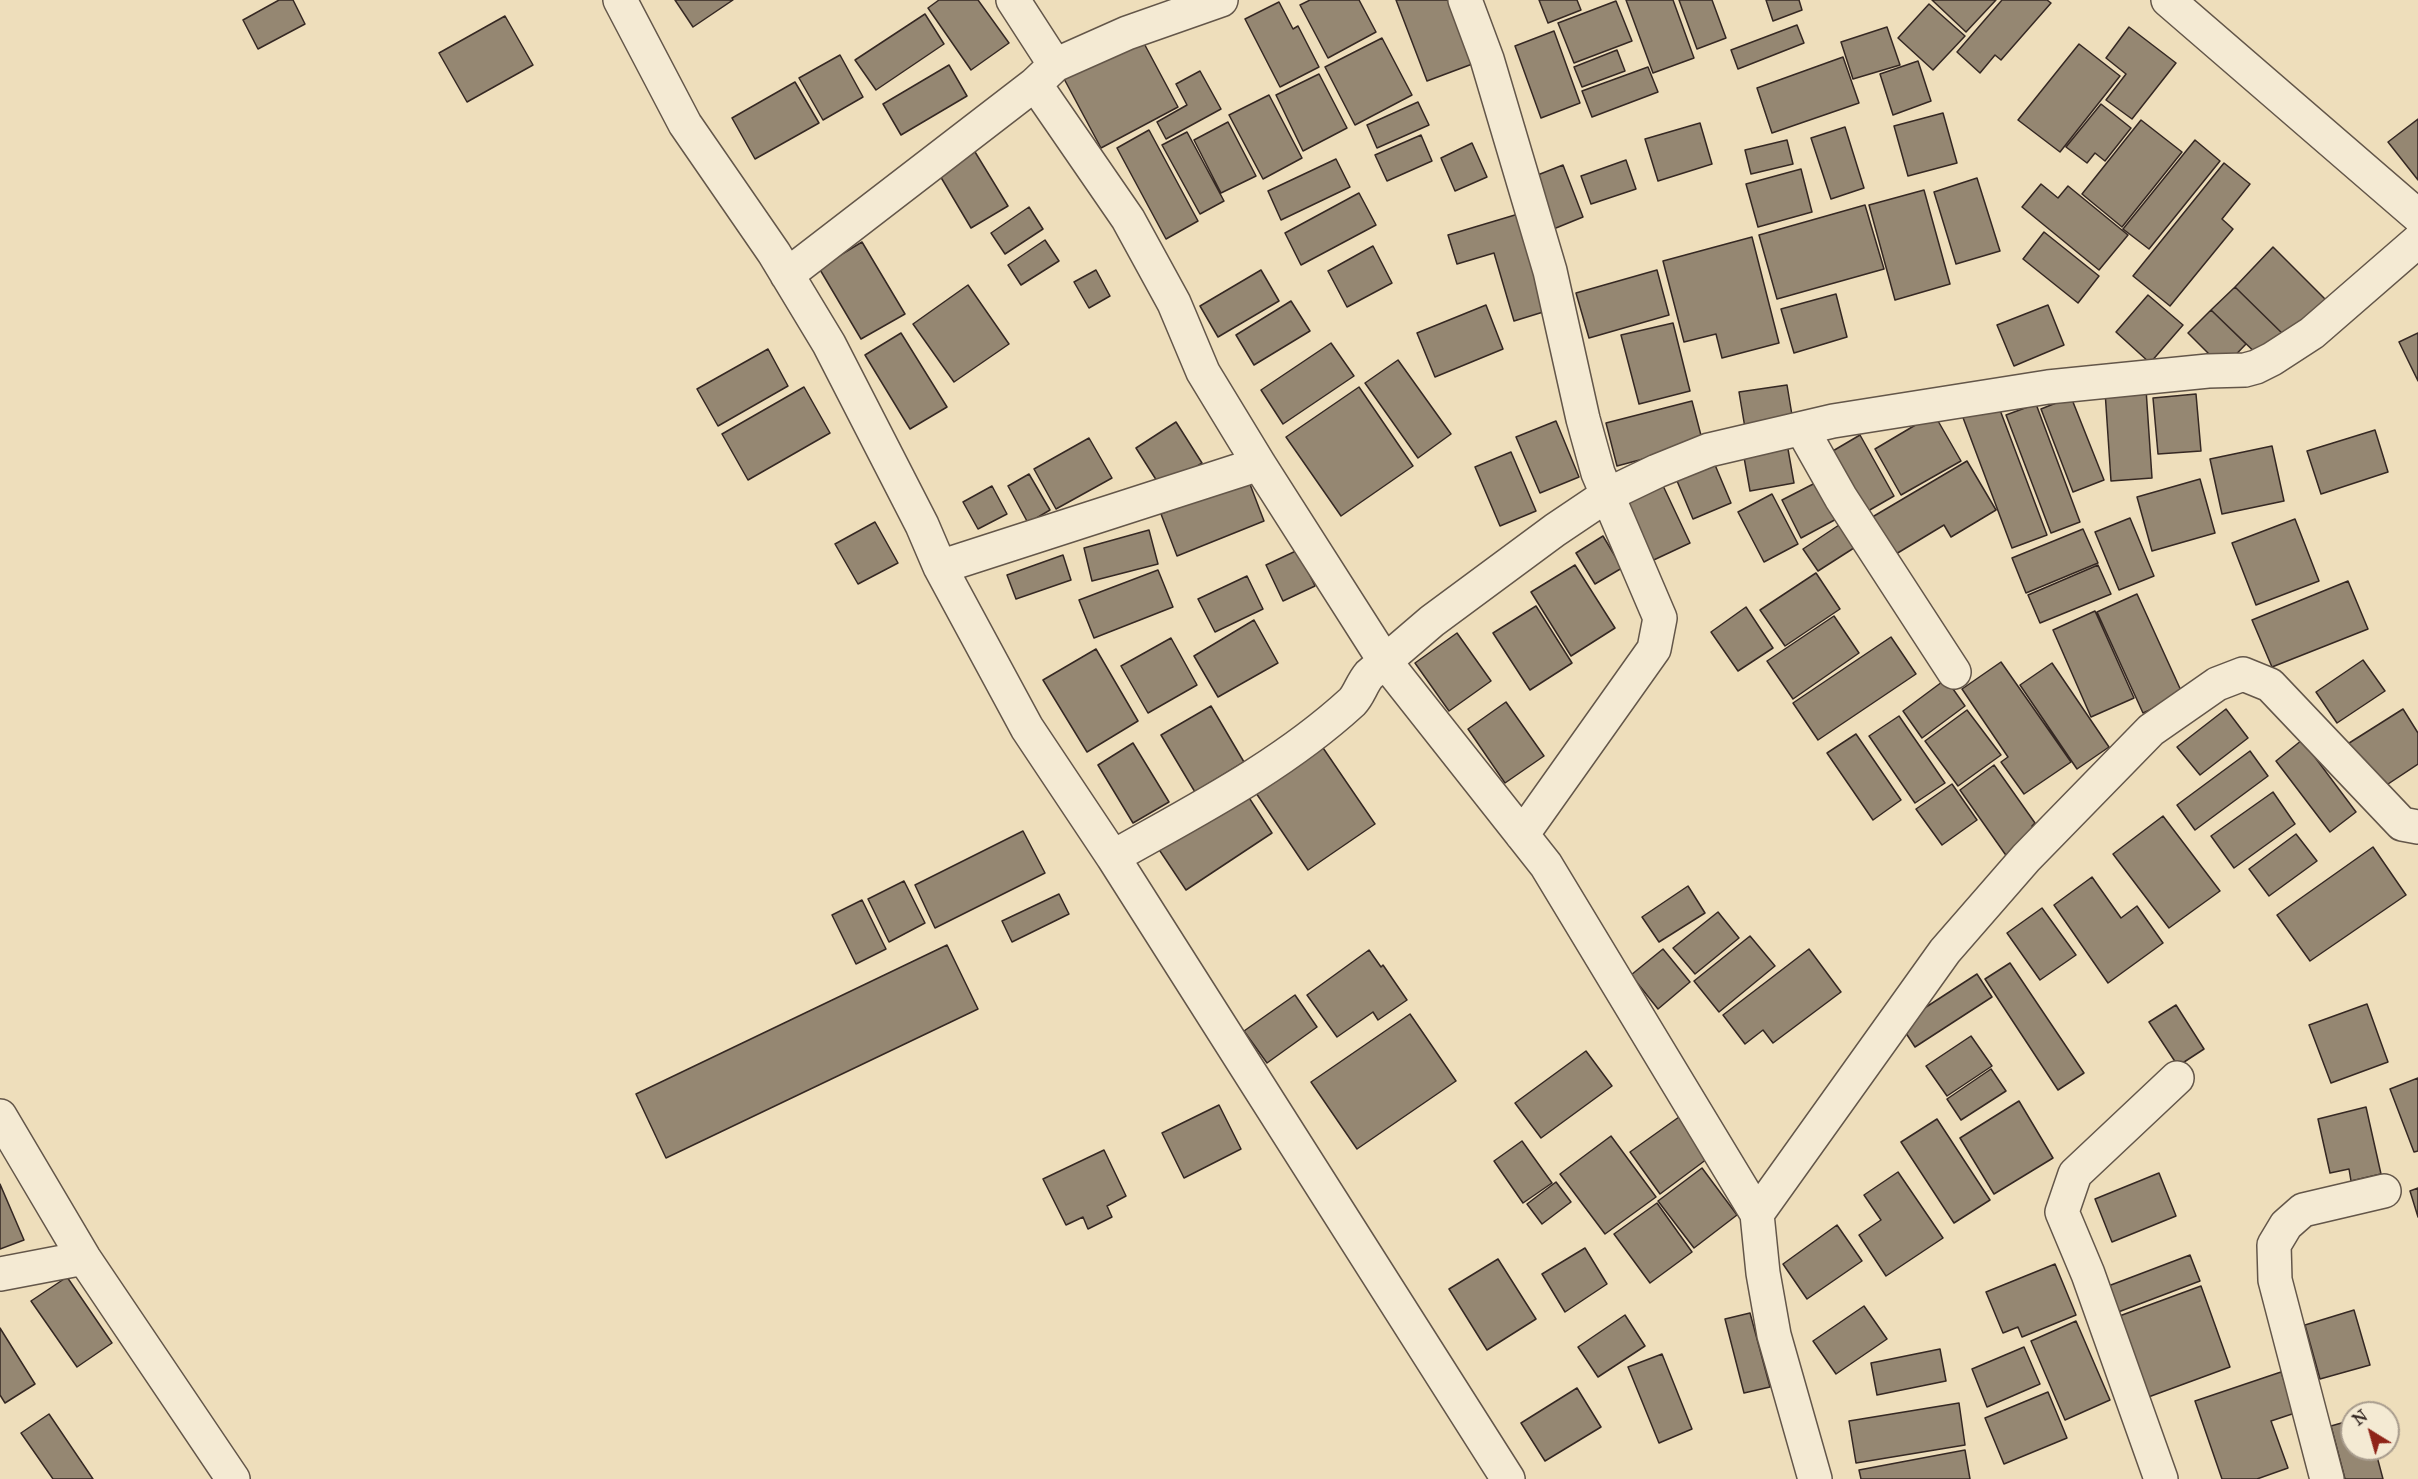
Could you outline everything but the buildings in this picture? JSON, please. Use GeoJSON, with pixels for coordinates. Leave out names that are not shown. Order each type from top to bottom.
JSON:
{"type":"FeatureCollection","features":[{"type":"Feature","properties":{"kind":"street"},"geometry":{"type":"LineString","coordinates":[[620,0],[685,124],[787,275],[829,344],[922,525],[940,567],[1027,728],[1113,857],[1508,1479]]}},
{"type":"Feature","properties":{"kind":"street"},"geometry":{"type":"LineString","coordinates":[[1013,0],[1045,74],[1174,303],[1203,372],[1259,464],[1384,660],[1546,866],[1757,1214],[1763,1273],[1774,1335],[1815,1479]]}},
{"type":"Feature","properties":{"kind":"street"},"geometry":{"type":"LineString","coordinates":[[787,275],[1045,74],[1127,33],[1221,0]]}},
{"type":"Feature","properties":{"kind":"street"},"geometry":{"type":"LineString","coordinates":[[1465,0],[1487,59],[1550,270],[1583,419],[1598,473],[1660,618],[1654,649],[1522,835]]}},
{"type":"Feature","properties":{"kind":"street"},"geometry":{"type":"LineString","coordinates":[[2168,0],[2418,216]]}},
{"type":"Feature","properties":{"kind":"street"},"geometry":{"type":"LineString","coordinates":[[1113,857],[1260,773],[1301,744],[1354,700],[1361,684],[1384,660],[1470,591],[1607,495],[1709,450],[1833,421],[2048,387],[2208,371],[2245,370],[2272,359],[2312,333],[2418,242]]}},
{"type":"Feature","properties":{"kind":"street"},"geometry":{"type":"LineString","coordinates":[[1802,429],[1841,498],[1954,672]]}},
{"type":"Feature","properties":{"kind":"street"},"geometry":{"type":"LineString","coordinates":[[940,567],[1259,464]]}},
{"type":"Feature","properties":{"kind":"street"},"geometry":{"type":"LineString","coordinates":[[1757,1214],[1945,951],[2026,858],[2151,730],[2217,684],[2243,674],[2270,685],[2402,824],[2418,827]]}},
{"type":"Feature","properties":{"kind":"street"},"geometry":{"type":"LineString","coordinates":[[2161,1479],[2088,1274],[2062,1212],[2075,1174],[2177,1078]]}},
{"type":"Feature","properties":{"kind":"street"},"geometry":{"type":"LineString","coordinates":[[0,1116],[84,1258],[233,1479]]}},
{"type":"Feature","properties":{"kind":"street"},"geometry":{"type":"LineString","coordinates":[[2327,1479],[2275,1280],[2274,1245],[2286,1225],[2303,1210],[2384,1191]]}},
{"type":"Feature","properties":{"kind":"street"},"geometry":{"type":"LineString","coordinates":[[0,1274],[84,1258]]}}]}
